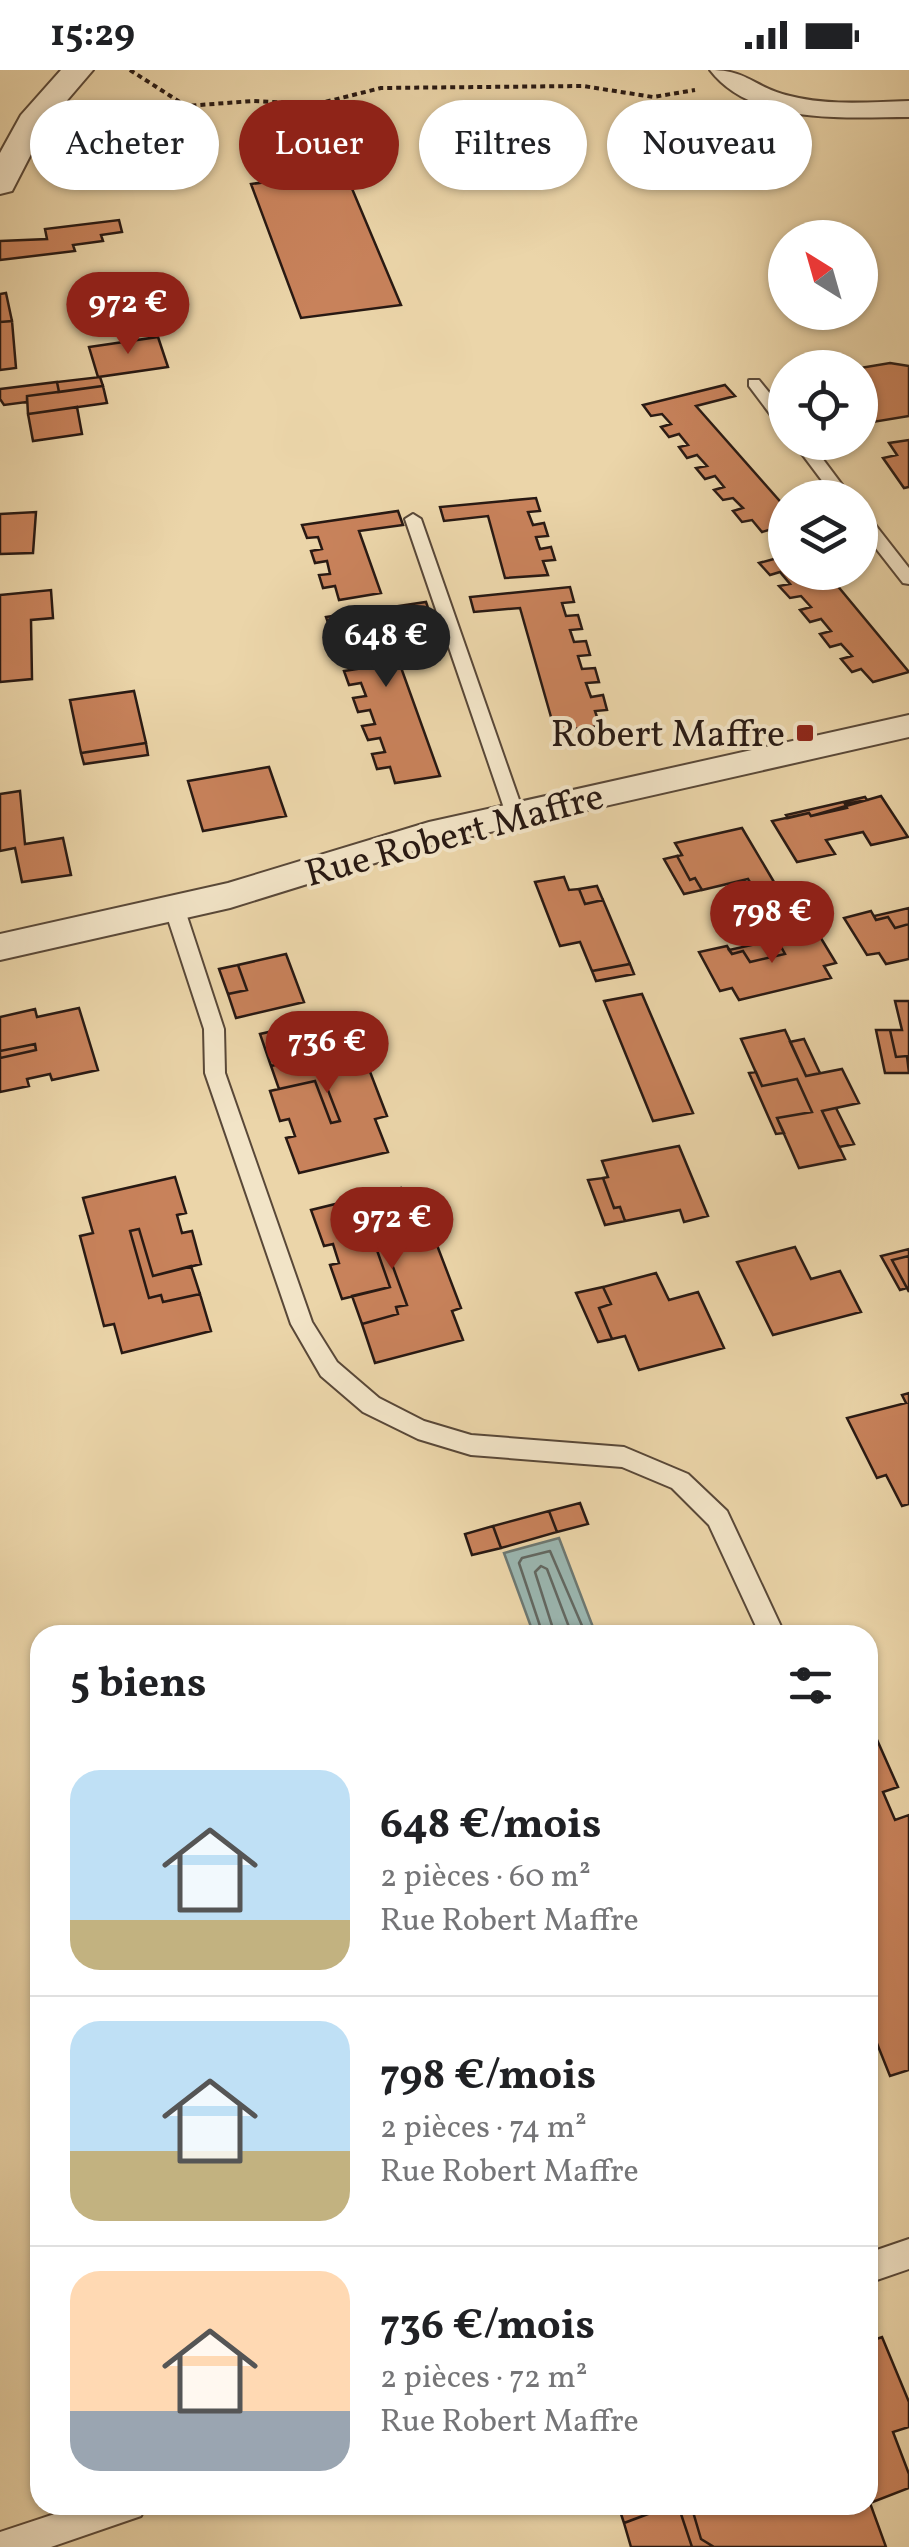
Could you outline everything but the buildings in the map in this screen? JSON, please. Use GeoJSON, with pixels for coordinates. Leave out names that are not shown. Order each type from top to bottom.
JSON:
{"type":"FeatureCollection","features":[{"type":"Feature","properties":{"kind":"street"},"geometry":{"type":"LineString","coordinates":[[31,100],[37,70]]}},
{"type":"Feature","properties":{"kind":"street"},"geometry":{"type":"LineString","coordinates":[[51,100],[78,70]]}},
{"type":"Feature","properties":{"kind":"street"},"geometry":{"type":"LineString","coordinates":[[727,72],[753,94],[794,106],[909,109]]}},
{"type":"Feature","properties":{"kind":"street"},"geometry":{"type":"LineString","coordinates":[[3,174],[30,126]]}},
{"type":"Feature","properties":{"kind":"street","name":"Rue Robert Maffre"},"geometry":{"type":"LineString","coordinates":[[0,947],[230,895],[429,834],[909,726]]}},
{"type":"Feature","properties":{"kind":"lane"},"geometry":{"type":"LineString","coordinates":[[754,383],[768,401]]}},
{"type":"Feature","properties":{"kind":"lane"},"geometry":{"type":"LineString","coordinates":[[815,460],[830,480]]}},
{"type":"Feature","properties":{"kind":"lane"},"geometry":{"type":"LineString","coordinates":[[413,519],[515,814]]}},
{"type":"Feature","properties":{"kind":"lane"},"geometry":{"type":"LineString","coordinates":[[878,540],[909,579]]}},
{"type":"Feature","properties":{"kind":"lane"},"geometry":{"type":"LineString","coordinates":[[174,907],[214,1030],[216,1073],[302,1324],[328,1369],[371,1405],[418,1428],[471,1445],[624,1456],[680,1481],[718,1518],[768,1625]]}},
{"type":"Feature","properties":{"kind":"lane"},"geometry":{"type":"LineString","coordinates":[[878,2265],[909,2254]]}},
{"type":"Feature","properties":{"kind":"lane"},"geometry":{"type":"LineString","coordinates":[[2,2547],[100,2515]]}},
{"type":"Feature","properties":{"kind":"path"},"geometry":{"type":"LineString","coordinates":[[130,70],[186,106],[253,101],[317,104],[382,88],[583,86],[653,98],[699,90]]}},
{"type":"Feature","properties":{"kind":"water"},"geometry":{"type":"Polygon","coordinates":[[[559,1538],[592,1625],[530,1625],[504,1553],[559,1538]]]}},
{"type":"Feature","properties":{"kind":"place","name":"Robert Maffre"},"geometry":{"type":"Point","coordinates":[805,733]}}]}
